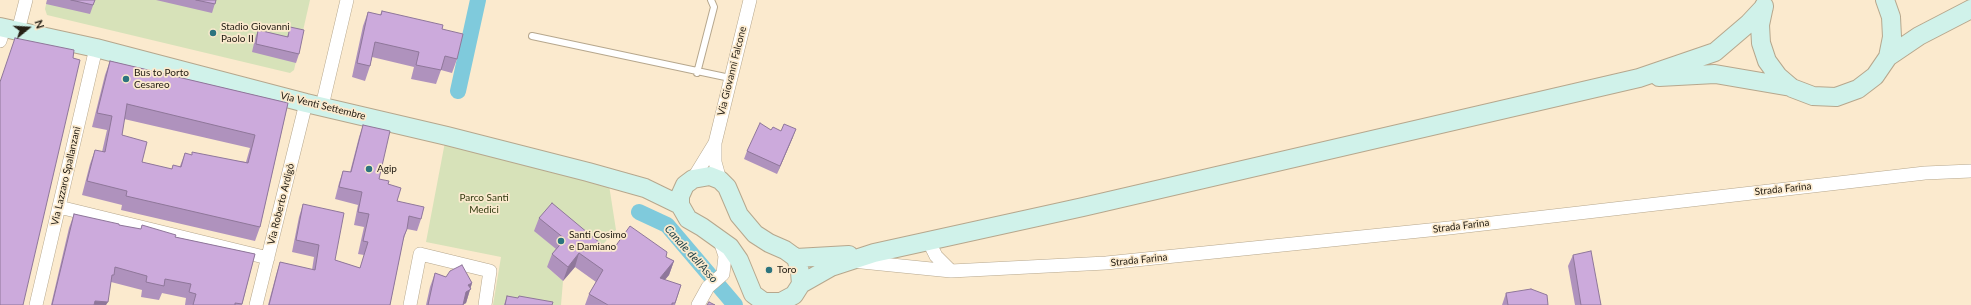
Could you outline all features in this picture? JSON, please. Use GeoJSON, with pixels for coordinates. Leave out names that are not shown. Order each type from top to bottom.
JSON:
{"type":"FeatureCollection","features":[{"type":"Feature","properties":{"kind":"main road"},"geometry":{"type":"LineString","coordinates":[[1639,78],[1715,74],[1792,88],[1814,96],[1836,96],[1858,89],[1876,76],[1888,57],[1892,37],[1891,17],[1885,0]]}},
{"type":"Feature","properties":{"kind":"main road"},"geometry":{"type":"LineString","coordinates":[[1766,3],[1760,25],[1761,43],[1767,61],[1778,76],[1792,88]]}},
{"type":"Feature","properties":{"kind":"main road"},"geometry":{"type":"LineString","coordinates":[[796,258],[874,253],[929,242],[1639,78],[1715,52],[1749,23],[1766,3]]}},
{"type":"Feature","properties":{"kind":"main road"},"geometry":{"type":"LineString","coordinates":[[1888,57],[1919,36],[1971,9]]}},
{"type":"Feature","properties":{"kind":"main road","name":"Via Venti Settembre"},"geometry":{"type":"LineString","coordinates":[[6,32],[96,48],[314,104],[447,136],[645,188],[680,205]]}},
{"type":"Feature","properties":{"kind":"main road","name":"Via Venti Settembre"},"geometry":{"type":"LineString","coordinates":[[645,188],[666,189],[710,176],[720,180]]}},
{"type":"Feature","properties":{"kind":"main road"},"geometry":{"type":"LineString","coordinates":[[720,180],[727,187],[739,215],[755,234],[769,243],[785,250],[796,258],[800,272],[795,294]]}},
{"type":"Feature","properties":{"kind":"main road"},"geometry":{"type":"LineString","coordinates":[[689,182],[680,196],[680,205],[688,219],[719,238],[730,247],[739,260],[753,294],[765,304],[781,302],[795,294],[830,267],[874,253]]}},
{"type":"Feature","properties":{"kind":"street"},"geometry":{"type":"LineString","coordinates":[[6,32],[26,0]]}},
{"type":"Feature","properties":{"kind":"street","name":"Via Roberto Ardigò"},"geometry":{"type":"LineString","coordinates":[[256,305],[268,258],[347,0]]}},
{"type":"Feature","properties":{"kind":"street","name":"Via Giovanni Falcone"},"geometry":{"type":"LineString","coordinates":[[720,180],[715,162],[715,143],[750,0]]}},
{"type":"Feature","properties":{"kind":"street","name":"Via Lazzaro Spallanzani"},"geometry":{"type":"LineString","coordinates":[[36,305],[96,48]]}},
{"type":"Feature","properties":{"kind":"street","name":"Via Giovanni Falcone"},"geometry":{"type":"LineString","coordinates":[[689,182],[715,143]]}},
{"type":"Feature","properties":{"kind":"street","name":"Strada Farina"},"geometry":{"type":"LineString","coordinates":[[851,261],[951,271],[1106,263],[1448,228],[1925,174],[1971,171]]}},
{"type":"Feature","properties":{"kind":"street"},"geometry":{"type":"LineString","coordinates":[[59,207],[268,258]]}},
{"type":"Feature","properties":{"kind":"street"},"geometry":{"type":"LineString","coordinates":[[698,305],[708,287],[723,274],[725,256],[719,238]]}},
{"type":"Feature","properties":{"kind":"street"},"geometry":{"type":"LineString","coordinates":[[929,242],[936,256],[951,271]]}},
{"type":"Feature","properties":{"kind":"street"},"geometry":{"type":"LineString","coordinates":[[410,305],[420,254],[490,271],[485,305]]}},
{"type":"Feature","properties":{"kind":"lane"},"geometry":{"type":"LineString","coordinates":[[698,73],[714,7],[711,0]]}},
{"type":"Feature","properties":{"kind":"lane"},"geometry":{"type":"LineString","coordinates":[[532,36],[698,73],[730,78]]}},
{"type":"Feature","properties":{"kind":"green space","name":"Stadio Giovanni Paolo II"},"geometry":{"type":"Polygon","coordinates":[[[47,0],[310,0],[294,70],[290,73],[47,15],[45,9],[47,0]]]}},
{"type":"Feature","properties":{"kind":"green space","name":"Parco Santi Medici"},"geometry":{"type":"Polygon","coordinates":[[[445,142],[609,185],[616,230],[595,253],[535,231],[560,252],[547,267],[563,281],[561,305],[493,305],[501,257],[426,242],[445,142]]]}},
{"type":"Feature","properties":{"kind":"building"},"geometry":{"type":"Polygon","coordinates":[[[71,0],[95,0],[93,5],[71,0]]]}},
{"type":"Feature","properties":{"kind":"building"},"geometry":{"type":"Polygon","coordinates":[[[196,0],[216,0],[215,4],[196,0]]]}},
{"type":"Feature","properties":{"kind":"building"},"geometry":{"type":"Polygon","coordinates":[[[382,11],[443,25],[442,29],[463,34],[457,59],[445,56],[441,70],[416,65],[419,52],[375,42],[370,66],[357,63],[368,12],[381,15],[382,11]]]}},
{"type":"Feature","properties":{"kind":"building"},"geometry":{"type":"Polygon","coordinates":[[[290,27],[304,30],[299,54],[256,44],[258,30],[288,37],[290,27]]]}},
{"type":"Feature","properties":{"kind":"building"},"geometry":{"type":"Polygon","coordinates":[[[15,38],[74,50],[73,58],[80,60],[23,305],[0,305],[0,82],[15,38]]]}},
{"type":"Feature","properties":{"kind":"building"},"geometry":{"type":"Polygon","coordinates":[[[110,61],[288,103],[260,227],[126,196],[127,191],[87,181],[95,150],[105,152],[112,116],[97,113],[110,61]],[[127,104],[122,135],[147,142],[142,162],[172,169],[173,165],[181,167],[185,153],[192,155],[192,152],[248,163],[255,135],[127,104]]]}},
{"type":"Feature","properties":{"kind":"building"},"geometry":{"type":"Polygon","coordinates":[[[760,123],[771,130],[773,127],[781,131],[784,124],[796,129],[780,166],[747,151],[760,123]]]}},
{"type":"Feature","properties":{"kind":"building"},"geometry":{"type":"Polygon","coordinates":[[[363,125],[390,131],[379,179],[389,181],[388,184],[401,188],[397,201],[424,207],[421,219],[409,216],[390,305],[269,305],[280,262],[315,270],[319,245],[296,240],[303,204],[344,213],[335,260],[360,268],[368,242],[363,241],[369,214],[358,212],[362,192],[339,187],[343,171],[351,172],[363,125]]]}},
{"type":"Feature","properties":{"kind":"building"},"geometry":{"type":"Polygon","coordinates":[[[552,203],[600,243],[612,251],[630,226],[667,252],[666,257],[674,261],[660,278],[681,285],[675,303],[672,303],[672,305],[608,305],[589,294],[603,270],[579,253],[568,267],[552,254],[565,239],[539,218],[552,203]]]}},
{"type":"Feature","properties":{"kind":"building"},"geometry":{"type":"Polygon","coordinates":[[[74,214],[141,229],[142,225],[176,235],[175,237],[255,254],[242,304],[193,305],[196,294],[189,292],[191,284],[165,279],[164,286],[146,282],[147,276],[115,267],[114,275],[112,275],[108,302],[95,301],[94,305],[52,305],[74,214]]]}},
{"type":"Feature","properties":{"kind":"building"},"geometry":{"type":"Polygon","coordinates":[[[1591,251],[1601,305],[1581,305],[1573,255],[1591,251]]]}},
{"type":"Feature","properties":{"kind":"building"},"geometry":{"type":"Polygon","coordinates":[[[462,265],[472,283],[468,285],[471,289],[466,292],[463,305],[428,305],[435,273],[446,277],[450,271],[462,265]]]}},
{"type":"Feature","properties":{"kind":"building"},"geometry":{"type":"Polygon","coordinates":[[[1531,289],[1547,295],[1548,305],[1508,305],[1506,293],[1531,289]]]}},
{"type":"Feature","properties":{"kind":"building"},"geometry":{"type":"Polygon","coordinates":[[[507,296],[518,298],[519,296],[553,302],[552,305],[505,305],[507,296]]]}},
{"type":"Feature","properties":{"kind":"building"},"geometry":{"type":"Polygon","coordinates":[[[709,302],[715,305],[707,305],[709,302]]]}},
{"type":"Feature","properties":{"kind":"waterway","name":"Canale dell'Asso"},"geometry":{"type":"LineString","coordinates":[[458,91],[478,0]]}},
{"type":"Feature","properties":{"kind":"waterway","name":"Canale dell'Asso"},"geometry":{"type":"LineString","coordinates":[[639,212],[667,225],[735,305]]}},
{"type":"Feature","properties":{"kind":"place","name":"Stadio Giovanni Paolo II"},"geometry":{"type":"Point","coordinates":[213,33]}},
{"type":"Feature","properties":{"kind":"place","name":"Bus to Porto Cesareo"},"geometry":{"type":"Point","coordinates":[126,79]}},
{"type":"Feature","properties":{"kind":"place","name":"Agip"},"geometry":{"type":"Point","coordinates":[369,169]}},
{"type":"Feature","properties":{"kind":"place","name":"Santi Cosimo e Damiano"},"geometry":{"type":"Point","coordinates":[561,241]}},
{"type":"Feature","properties":{"kind":"place","name":"Toro"},"geometry":{"type":"Point","coordinates":[769,270]}}]}
